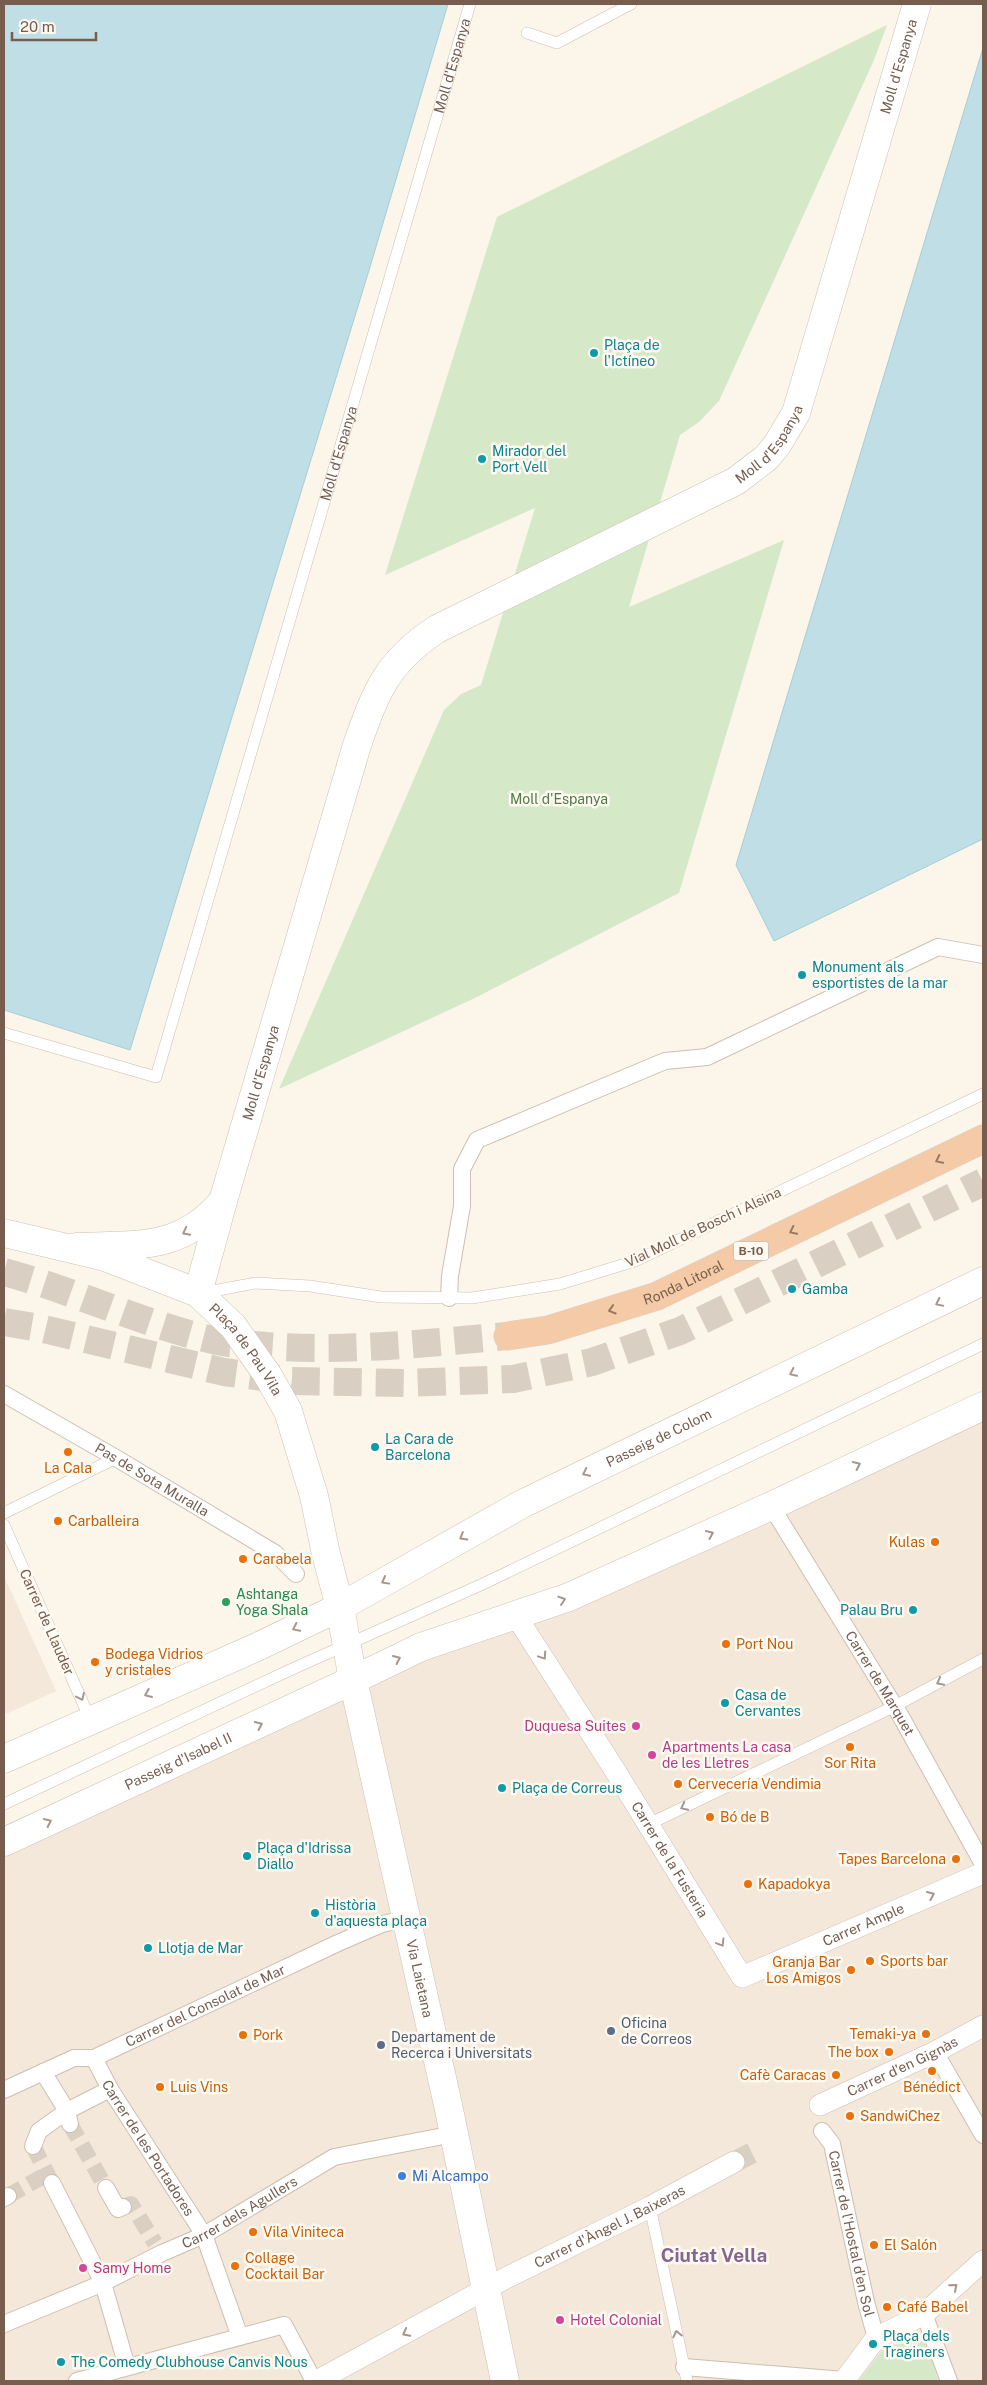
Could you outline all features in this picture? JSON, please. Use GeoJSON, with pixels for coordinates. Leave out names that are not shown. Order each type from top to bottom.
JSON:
{"type":"FeatureCollection","features":[{"type":"Feature","properties":{"kind":"highway","name":"Ronda Litoral"},"geometry":{"type":"LineString","coordinates":[[508,1336],[548,1330],[657,1296],[983,1139]]}},
{"type":"Feature","properties":{"kind":"main road","name":"Moll d'Espanya"},"geometry":{"type":"LineString","coordinates":[[198,1294],[223,1202],[357,745],[381,685],[391,668],[404,653],[437,629],[736,481],[766,458],[778,445],[796,413],[812,363],[917,4]]}},
{"type":"Feature","properties":{"kind":"main road"},"geometry":{"type":"LineString","coordinates":[[69,1247],[146,1244],[171,1240],[189,1232],[211,1215],[223,1202]]}},
{"type":"Feature","properties":{"kind":"main road","name":"Plaça de Pau Vila"},"geometry":{"type":"LineString","coordinates":[[4,1233],[105,1257],[198,1294],[233,1326],[267,1374],[288,1411],[314,1496],[326,1554],[340,1607]]}},
{"type":"Feature","properties":{"kind":"main road","name":"Passeig de Colom"},"geometry":{"type":"LineString","coordinates":[[340,1607],[522,1504],[983,1281]]}},
{"type":"Feature","properties":{"kind":"main road"},"geometry":{"type":"LineString","coordinates":[[354,1680],[421,1647],[569,1598],[771,1506],[983,1406]]}},
{"type":"Feature","properties":{"kind":"main road"},"geometry":{"type":"LineString","coordinates":[[4,1759],[90,1719],[257,1647],[340,1607]]}},
{"type":"Feature","properties":{"kind":"main road","name":"Via Laietana"},"geometry":{"type":"LineString","coordinates":[[340,1607],[354,1680],[379,1786],[406,1919],[454,2134],[505,2381]]}},
{"type":"Feature","properties":{"kind":"main road","name":"Passeig d'Isabel II"},"geometry":{"type":"LineString","coordinates":[[4,1842],[354,1680]]}},
{"type":"Feature","properties":{"kind":"street"},"geometry":{"type":"LineString","coordinates":[[449,1298],[450,1276],[462,1206],[462,1169],[477,1140],[665,1061],[707,1057],[938,947],[983,955]]}},
{"type":"Feature","properties":{"kind":"street","name":"Pas de Sota Muralla"},"geometry":{"type":"LineString","coordinates":[[4,1394],[275,1553],[296,1574]]}},
{"type":"Feature","properties":{"kind":"street","name":"Carrer de Marquet"},"geometry":{"type":"LineString","coordinates":[[771,1506],[895,1706],[983,1864]]}},
{"type":"Feature","properties":{"kind":"street","name":"Carrer de la Fusteria"},"geometry":{"type":"LineString","coordinates":[[516,1616],[649,1824],[742,1977]]}},
{"type":"Feature","properties":{"kind":"street","name":"Carrer Ample"},"geometry":{"type":"LineString","coordinates":[[742,1977],[983,1873]]}},
{"type":"Feature","properties":{"kind":"street","name":"Carrer del Consolat de Mar"},"geometry":{"type":"LineString","coordinates":[[4,2090],[74,2058],[94,2058],[338,1943],[382,1924],[406,1919]]}},
{"type":"Feature","properties":{"kind":"street","name":"Carrer d'en Gignàs"},"geometry":{"type":"LineString","coordinates":[[820,2105],[935,2052],[983,2026]]}},
{"type":"Feature","properties":{"kind":"street"},"geometry":{"type":"LineString","coordinates":[[935,2052],[983,2135]]}},
{"type":"Feature","properties":{"kind":"street","name":"Carrer de les Portadores"},"geometry":{"type":"LineString","coordinates":[[94,2058],[110,2089],[204,2235],[240,2337]]}},
{"type":"Feature","properties":{"kind":"street"},"geometry":{"type":"LineString","coordinates":[[43,2072],[68,2118]]}},
{"type":"Feature","properties":{"kind":"street"},"geometry":{"type":"LineString","coordinates":[[33,2146],[39,2132],[68,2118],[110,2089]]}},
{"type":"Feature","properties":{"kind":"street","name":"Carrer de l'Hostal d'en Sol"},"geometry":{"type":"LineString","coordinates":[[822,2131],[832,2144],[866,2302],[876,2338]]}},
{"type":"Feature","properties":{"kind":"street","name":"Carrer dels Agullers"},"geometry":{"type":"LineString","coordinates":[[4,2324],[103,2283],[158,2248],[204,2235],[334,2157],[454,2134]]}},
{"type":"Feature","properties":{"kind":"street","name":"Carrer d'Àngel J. Baixeras"},"geometry":{"type":"LineString","coordinates":[[315,2381],[486,2289],[650,2207],[734,2162]]}},
{"type":"Feature","properties":{"kind":"street"},"geometry":{"type":"LineString","coordinates":[[52,2183],[103,2283],[127,2367]]}},
{"type":"Feature","properties":{"kind":"street"},"geometry":{"type":"LineString","coordinates":[[106,2188],[118,2209],[122,2207]]}},
{"type":"Feature","properties":{"kind":"street"},"geometry":{"type":"LineString","coordinates":[[685,2374],[844,2381],[876,2338],[924,2314],[983,2261]]}},
{"type":"Feature","properties":{"kind":"street"},"geometry":{"type":"LineString","coordinates":[[924,2314],[949,2381]]}},
{"type":"Feature","properties":{"kind":"street"},"geometry":{"type":"LineString","coordinates":[[77,2381],[284,2324],[315,2381]]}},
{"type":"Feature","properties":{"kind":"lane","name":"Moll d'Espanya"},"geometry":{"type":"LineString","coordinates":[[4,1033],[156,1078],[470,4]]}},
{"type":"Feature","properties":{"kind":"lane"},"geometry":{"type":"LineString","coordinates":[[527,33],[557,43],[632,4]]}},
{"type":"Feature","properties":{"kind":"lane","name":"Vial Moll de Bosch i Alsina"},"geometry":{"type":"LineString","coordinates":[[198,1294],[256,1283],[310,1286],[381,1297],[472,1298],[560,1284],[635,1261],[983,1094]]}},
{"type":"Feature","properties":{"kind":"lane"},"geometry":{"type":"LineString","coordinates":[[4,1804],[348,1644],[485,1583],[983,1344]]}},
{"type":"Feature","properties":{"kind":"lane"},"geometry":{"type":"LineString","coordinates":[[4,1513],[116,1458]]}},
{"type":"Feature","properties":{"kind":"lane","name":"Carrer de Llauder"},"geometry":{"type":"LineString","coordinates":[[4,1525],[90,1719]]}},
{"type":"Feature","properties":{"kind":"lane"},"geometry":{"type":"LineString","coordinates":[[649,1824],[895,1706],[983,1659]]}},
{"type":"Feature","properties":{"kind":"lane"},"geometry":{"type":"LineString","coordinates":[[650,2207],[685,2374]]}},
{"type":"Feature","properties":{"kind":"shaded area"},"geometry":{"type":"Polygon","coordinates":[[[983,1406],[983,2381],[4,2381],[4,1842],[983,1406]]]}},
{"type":"Feature","properties":{"kind":"shaded area"},"geometry":{"type":"Polygon","coordinates":[[[4,1576],[56,1691],[4,1715],[4,1576]]]}},
{"type":"Feature","properties":{"kind":"green space","name":"Moll d'Espanya"},"geometry":{"type":"Polygon","coordinates":[[[887,25],[874,60],[719,401],[699,422],[680,435],[629,607],[784,540],[679,893],[477,997],[279,1089],[444,710],[461,694],[481,685],[535,508],[385,575],[497,217],[887,25]]]}},
{"type":"Feature","properties":{"kind":"green space"},"geometry":{"type":"Polygon","coordinates":[[[926,2338],[938,2381],[859,2381],[884,2348],[926,2338]]]}},
{"type":"Feature","properties":{"kind":"water"},"geometry":{"type":"Polygon","coordinates":[[[4,4],[448,4],[370,267],[130,1050],[4,1010],[4,4]]]}},
{"type":"Feature","properties":{"kind":"water"},"geometry":{"type":"Polygon","coordinates":[[[983,48],[983,839],[774,941],[736,865],[983,48]]]}},
{"type":"Feature","properties":{"kind":"tunnel"},"geometry":{"type":"LineString","coordinates":[[4,1322],[40,1328],[224,1372],[292,1381],[405,1383],[513,1379],[592,1362],[680,1331],[983,1182]]}},
{"type":"Feature","properties":{"kind":"tunnel"},"geometry":{"type":"LineString","coordinates":[[4,1272],[163,1326],[229,1343],[296,1348],[327,1348],[418,1344],[508,1336]]}},
{"type":"Feature","properties":{"kind":"tunnel"},"geometry":{"type":"LineString","coordinates":[[70,2124],[106,2188]]}},
{"type":"Feature","properties":{"kind":"tunnel"},"geometry":{"type":"LineString","coordinates":[[33,2146],[52,2183]]}},
{"type":"Feature","properties":{"kind":"tunnel"},"geometry":{"type":"LineString","coordinates":[[734,2162],[752,2153]]}},
{"type":"Feature","properties":{"kind":"tunnel"},"geometry":{"type":"LineString","coordinates":[[8,2196],[47,2174]]}},
{"type":"Feature","properties":{"kind":"tunnel"},"geometry":{"type":"LineString","coordinates":[[123,2207],[131,2204],[155,2243]]}},
{"type":"Feature","properties":{"kind":"place","name":"Plaça de l'Ictíneo"},"geometry":{"type":"Point","coordinates":[594,353]}},
{"type":"Feature","properties":{"kind":"place","name":"Mirador del Port Vell"},"geometry":{"type":"Point","coordinates":[482,459]}},
{"type":"Feature","properties":{"kind":"place","name":"Monument als esportistes de la mar"},"geometry":{"type":"Point","coordinates":[802,975]}},
{"type":"Feature","properties":{"kind":"place","name":"Gamba"},"geometry":{"type":"Point","coordinates":[792,1289]}},
{"type":"Feature","properties":{"kind":"place","name":"La Cara de Barcelona"},"geometry":{"type":"Point","coordinates":[375,1447]}},
{"type":"Feature","properties":{"kind":"place","name":"La Cala"},"geometry":{"type":"Point","coordinates":[68,1452]}},
{"type":"Feature","properties":{"kind":"place","name":"Carballeira"},"geometry":{"type":"Point","coordinates":[58,1521]}},
{"type":"Feature","properties":{"kind":"place","name":"Kulas"},"geometry":{"type":"Point","coordinates":[935,1542]}},
{"type":"Feature","properties":{"kind":"place","name":"Carabela"},"geometry":{"type":"Point","coordinates":[243,1559]}},
{"type":"Feature","properties":{"kind":"place","name":"Ashtanga Yoga Shala"},"geometry":{"type":"Point","coordinates":[226,1602]}},
{"type":"Feature","properties":{"kind":"place","name":"Palau Bru"},"geometry":{"type":"Point","coordinates":[913,1610]}},
{"type":"Feature","properties":{"kind":"place","name":"Port Nou"},"geometry":{"type":"Point","coordinates":[726,1644]}},
{"type":"Feature","properties":{"kind":"place","name":"Bodega Vidrios y cristales"},"geometry":{"type":"Point","coordinates":[95,1662]}},
{"type":"Feature","properties":{"kind":"place","name":"Casa de Cervantes"},"geometry":{"type":"Point","coordinates":[725,1703]}},
{"type":"Feature","properties":{"kind":"place","name":"Duquesa Suites"},"geometry":{"type":"Point","coordinates":[636,1726]}},
{"type":"Feature","properties":{"kind":"place","name":"Sor Rita"},"geometry":{"type":"Point","coordinates":[850,1747]}},
{"type":"Feature","properties":{"kind":"place","name":"Apartments La casa de les Lletres"},"geometry":{"type":"Point","coordinates":[652,1755]}},
{"type":"Feature","properties":{"kind":"place","name":"Cervecería Vendimia"},"geometry":{"type":"Point","coordinates":[678,1784]}},
{"type":"Feature","properties":{"kind":"place","name":"Plaça de Correus"},"geometry":{"type":"Point","coordinates":[502,1788]}},
{"type":"Feature","properties":{"kind":"place","name":"Bó de B"},"geometry":{"type":"Point","coordinates":[710,1817]}},
{"type":"Feature","properties":{"kind":"place","name":"Plaça d'Idrissa Diallo"},"geometry":{"type":"Point","coordinates":[247,1856]}},
{"type":"Feature","properties":{"kind":"place","name":"Tapes Barcelona"},"geometry":{"type":"Point","coordinates":[956,1859]}},
{"type":"Feature","properties":{"kind":"place","name":"Kapadokya"},"geometry":{"type":"Point","coordinates":[748,1884]}},
{"type":"Feature","properties":{"kind":"place","name":"Història d'aquesta plaça"},"geometry":{"type":"Point","coordinates":[315,1913]}},
{"type":"Feature","properties":{"kind":"place","name":"Llotja de Mar"},"geometry":{"type":"Point","coordinates":[148,1948]}},
{"type":"Feature","properties":{"kind":"place","name":"Sports bar"},"geometry":{"type":"Point","coordinates":[870,1961]}},
{"type":"Feature","properties":{"kind":"place","name":"Granja Bar Los Amigos"},"geometry":{"type":"Point","coordinates":[851,1970]}},
{"type":"Feature","properties":{"kind":"place","name":"Oficina de Correos"},"geometry":{"type":"Point","coordinates":[611,2031]}},
{"type":"Feature","properties":{"kind":"place","name":"Temaki-ya"},"geometry":{"type":"Point","coordinates":[926,2034]}},
{"type":"Feature","properties":{"kind":"place","name":"Pork"},"geometry":{"type":"Point","coordinates":[243,2035]}},
{"type":"Feature","properties":{"kind":"place","name":"Departament de Recerca i Universitats"},"geometry":{"type":"Point","coordinates":[381,2045]}},
{"type":"Feature","properties":{"kind":"place","name":"The box"},"geometry":{"type":"Point","coordinates":[889,2052]}},
{"type":"Feature","properties":{"kind":"place","name":"Bénédict"},"geometry":{"type":"Point","coordinates":[932,2071]}},
{"type":"Feature","properties":{"kind":"place","name":"Cafè Caracas"},"geometry":{"type":"Point","coordinates":[836,2075]}},
{"type":"Feature","properties":{"kind":"place","name":"Luis Vins"},"geometry":{"type":"Point","coordinates":[160,2087]}},
{"type":"Feature","properties":{"kind":"place","name":"SandwiChez"},"geometry":{"type":"Point","coordinates":[850,2116]}},
{"type":"Feature","properties":{"kind":"place","name":"Mi Alcampo"},"geometry":{"type":"Point","coordinates":[402,2176]}},
{"type":"Feature","properties":{"kind":"place","name":"Vila Viniteca"},"geometry":{"type":"Point","coordinates":[253,2232]}},
{"type":"Feature","properties":{"kind":"place","name":"El Salón"},"geometry":{"type":"Point","coordinates":[874,2245]}},
{"type":"Feature","properties":{"kind":"place","name":"Collage Cocktail Bar"},"geometry":{"type":"Point","coordinates":[235,2266]}},
{"type":"Feature","properties":{"kind":"place","name":"Samy Home"},"geometry":{"type":"Point","coordinates":[83,2268]}},
{"type":"Feature","properties":{"kind":"place","name":"Café Babel"},"geometry":{"type":"Point","coordinates":[887,2307]}},
{"type":"Feature","properties":{"kind":"place","name":"Hotel Colonial"},"geometry":{"type":"Point","coordinates":[560,2320]}},
{"type":"Feature","properties":{"kind":"place","name":"Plaça dels Traginers"},"geometry":{"type":"Point","coordinates":[873,2344]}},
{"type":"Feature","properties":{"kind":"place","name":"The Comedy Clubhouse Canvis Nous"},"geometry":{"type":"Point","coordinates":[61,2362]}},
{"type":"Feature","properties":{"kind":"district","name":"Ciutat Vella"},"geometry":{"type":"Point","coordinates":[714,2255]}}]}
